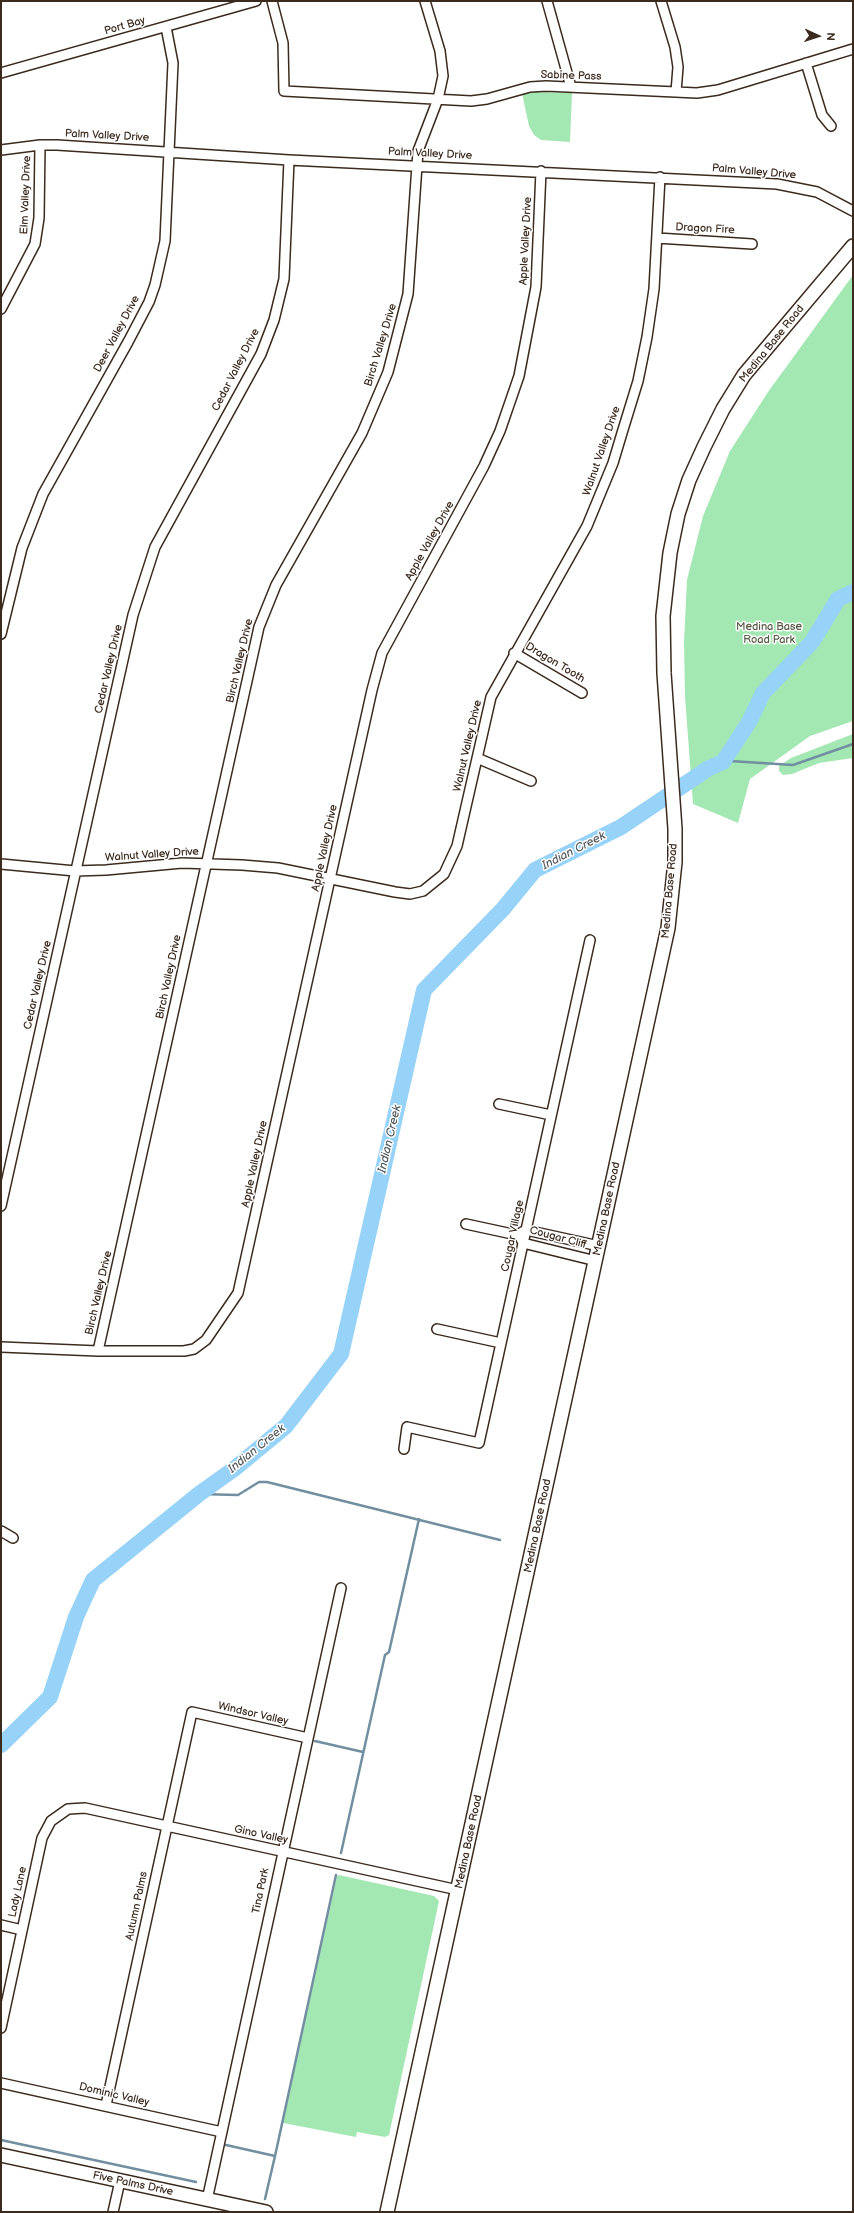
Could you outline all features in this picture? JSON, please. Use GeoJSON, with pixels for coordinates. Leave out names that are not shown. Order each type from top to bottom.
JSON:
{"type":"FeatureCollection","features":[{"type":"Feature","properties":{"kind":"street","name":"Port Bay"},"geometry":{"type":"LineString","coordinates":[[1,73],[256,1]]}},
{"type":"Feature","properties":{"kind":"street","name":"Sabine Pass"},"geometry":{"type":"LineString","coordinates":[[272,1],[283,43],[284,91],[438,98],[470,101],[487,99],[530,87],[572,87],[697,93],[718,90],[853,48]]}},
{"type":"Feature","properties":{"kind":"street","name":"Birch Valley Drive"},"geometry":{"type":"LineString","coordinates":[[98,1351],[259,627],[266,606],[362,433],[388,372],[408,294],[411,272],[418,151],[438,98],[442,76],[440,51],[425,1]]}},
{"type":"Feature","properties":{"kind":"street"},"geometry":{"type":"LineString","coordinates":[[547,1],[572,87]]}},
{"type":"Feature","properties":{"kind":"street"},"geometry":{"type":"LineString","coordinates":[[662,1],[675,47],[678,67],[676,92]]}},
{"type":"Feature","properties":{"kind":"street","name":"Deer Valley Drive"},"geometry":{"type":"LineString","coordinates":[[1,634],[22,548],[43,494],[149,302],[165,241],[173,62],[166,27]]}},
{"type":"Feature","properties":{"kind":"street"},"geometry":{"type":"LineString","coordinates":[[806,63],[822,115],[831,126]]}},
{"type":"Feature","properties":{"kind":"street","name":"Palm Valley Drive"},"geometry":{"type":"LineString","coordinates":[[1,150],[40,145],[289,160],[541,171],[777,184],[805,188],[817,192],[853,211]]}},
{"type":"Feature","properties":{"kind":"street","name":"Elm Valley Drive"},"geometry":{"type":"LineString","coordinates":[[1,309],[35,244],[39,218],[40,145]]}},
{"type":"Feature","properties":{"kind":"street","name":"Cedar Valley Drive"},"geometry":{"type":"LineString","coordinates":[[1,1206],[133,615],[147,568],[170,518],[261,354],[274,320],[284,279],[289,160]]}},
{"type":"Feature","properties":{"kind":"street","name":"Apple Valley Drive"},"geometry":{"type":"LineString","coordinates":[[1,1347],[98,1351],[184,1351],[194,1349],[206,1340],[238,1293],[382,653],[484,466],[500,431],[519,376],[536,287],[541,171]]}},
{"type":"Feature","properties":{"kind":"street","name":"Walnut Valley Drive"},"geometry":{"type":"LineString","coordinates":[[1,864],[75,870],[106,870],[182,863],[206,863],[278,868],[410,894],[423,891],[444,874],[457,846],[491,698],[514,653],[586,526],[613,463],[638,381],[647,337],[654,289],[660,177]]}},
{"type":"Feature","properties":{"kind":"street","name":"Dragon Fire"},"geometry":{"type":"LineString","coordinates":[[657,238],[752,244]]}},
{"type":"Feature","properties":{"kind":"street","name":"Medina Base Road"},"geometry":{"type":"LineString","coordinates":[[388,2212],[668,928],[675,862],[674,811],[664,673],[662,616],[670,553],[678,514],[689,480],[723,409],[744,375],[853,246]]}},
{"type":"Feature","properties":{"kind":"street","name":"Dragon Tooth"},"geometry":{"type":"LineString","coordinates":[[514,653],[582,693]]}},
{"type":"Feature","properties":{"kind":"street"},"geometry":{"type":"LineString","coordinates":[[477,758],[531,781]]}},
{"type":"Feature","properties":{"kind":"street","name":"Cougar Village"},"geometry":{"type":"LineString","coordinates":[[404,1449],[407,1427],[479,1443],[590,940]]}},
{"type":"Feature","properties":{"kind":"street"},"geometry":{"type":"LineString","coordinates":[[499,1104],[551,1115]]}},
{"type":"Feature","properties":{"kind":"street","name":"Cougar Cliff"},"geometry":{"type":"LineString","coordinates":[[466,1224],[517,1235],[523,1243],[596,1260]]}},
{"type":"Feature","properties":{"kind":"street","name":"Cougar Cliff"},"geometry":{"type":"LineString","coordinates":[[517,1235],[526,1230],[599,1246]]}},
{"type":"Feature","properties":{"kind":"street"},"geometry":{"type":"LineString","coordinates":[[437,1329],[502,1343]]}},
{"type":"Feature","properties":{"kind":"street"},"geometry":{"type":"LineString","coordinates":[[1,1531],[13,1538]]}},
{"type":"Feature","properties":{"kind":"street","name":"Tina Park"},"geometry":{"type":"LineString","coordinates":[[207,2200],[341,1588]]}},
{"type":"Feature","properties":{"kind":"street","name":"Windsor Valley"},"geometry":{"type":"LineString","coordinates":[[192,1712],[308,1738]]}},
{"type":"Feature","properties":{"kind":"street","name":"Autumn Palms"},"geometry":{"type":"LineString","coordinates":[[106,2105],[192,1712]]}},
{"type":"Feature","properties":{"kind":"street","name":"Gino Valley"},"geometry":{"type":"LineString","coordinates":[[60,1813],[68,1809],[85,1808],[458,1890]]}},
{"type":"Feature","properties":{"kind":"street","name":"Lady Lane"},"geometry":{"type":"LineString","coordinates":[[1,2028],[42,1838],[51,1821],[60,1813]]}},
{"type":"Feature","properties":{"kind":"street"},"geometry":{"type":"LineString","coordinates":[[1,1925],[22,1930]]}},
{"type":"Feature","properties":{"kind":"street","name":"Dominic Valley"},"geometry":{"type":"LineString","coordinates":[[1,2083],[106,2105],[222,2132]]}},
{"type":"Feature","properties":{"kind":"street","name":"Five Palms Drive"},"geometry":{"type":"LineString","coordinates":[[1,2155],[266,2212]]}},
{"type":"Feature","properties":{"kind":"street"},"geometry":{"type":"LineString","coordinates":[[113,2212],[120,2181]]}},
{"type":"Feature","properties":{"kind":"green space"},"geometry":{"type":"Polygon","coordinates":[[[522,93],[572,93],[570,142],[541,140],[534,135],[529,126],[522,93]]]}},
{"type":"Feature","properties":{"kind":"green space","name":"Medina Base Road Park"},"geometry":{"type":"Polygon","coordinates":[[[853,275],[853,721],[810,736],[750,779],[738,823],[693,804],[685,696],[684,642],[687,580],[703,516],[730,451],[768,392],[853,275]]]}},
{"type":"Feature","properties":{"kind":"green space"},"geometry":{"type":"Polygon","coordinates":[[[853,734],[853,758],[819,763],[792,774],[783,775],[779,771],[779,766],[791,758],[853,734]]]}},
{"type":"Feature","properties":{"kind":"green space"},"geometry":{"type":"Polygon","coordinates":[[[339,1875],[434,1896],[439,1901],[389,2135],[385,2137],[357,2132],[356,2137],[283,2123],[337,1876],[339,1875]]]}},
{"type":"Feature","properties":{"kind":"waterway","name":"Indian Creek"},"geometry":{"type":"LineString","coordinates":[[1,1745],[50,1697],[76,1617],[93,1580],[286,1426],[341,1354],[424,990],[503,909],[535,870],[621,827],[709,768],[723,762],[749,722],[763,693],[812,642],[838,599],[853,592]]}},
{"type":"Feature","properties":{"kind":"waterway"},"geometry":{"type":"LineString","coordinates":[[723,762],[730,761],[793,765],[853,744]]}},
{"type":"Feature","properties":{"kind":"waterway"},"geometry":{"type":"LineString","coordinates":[[199,1494],[238,1495],[259,1482],[267,1482],[500,1540]]}},
{"type":"Feature","properties":{"kind":"waterway"},"geometry":{"type":"LineString","coordinates":[[341,1853],[385,1655],[389,1652],[419,1519]]}},
{"type":"Feature","properties":{"kind":"waterway"},"geometry":{"type":"LineString","coordinates":[[315,1741],[363,1752]]}},
{"type":"Feature","properties":{"kind":"waterway"},"geometry":{"type":"LineString","coordinates":[[275,2156],[336,1875]]}},
{"type":"Feature","properties":{"kind":"waterway"},"geometry":{"type":"LineString","coordinates":[[1,2140],[196,2182]]}},
{"type":"Feature","properties":{"kind":"waterway"},"geometry":{"type":"LineString","coordinates":[[226,2145],[275,2156],[265,2199]]}}]}
